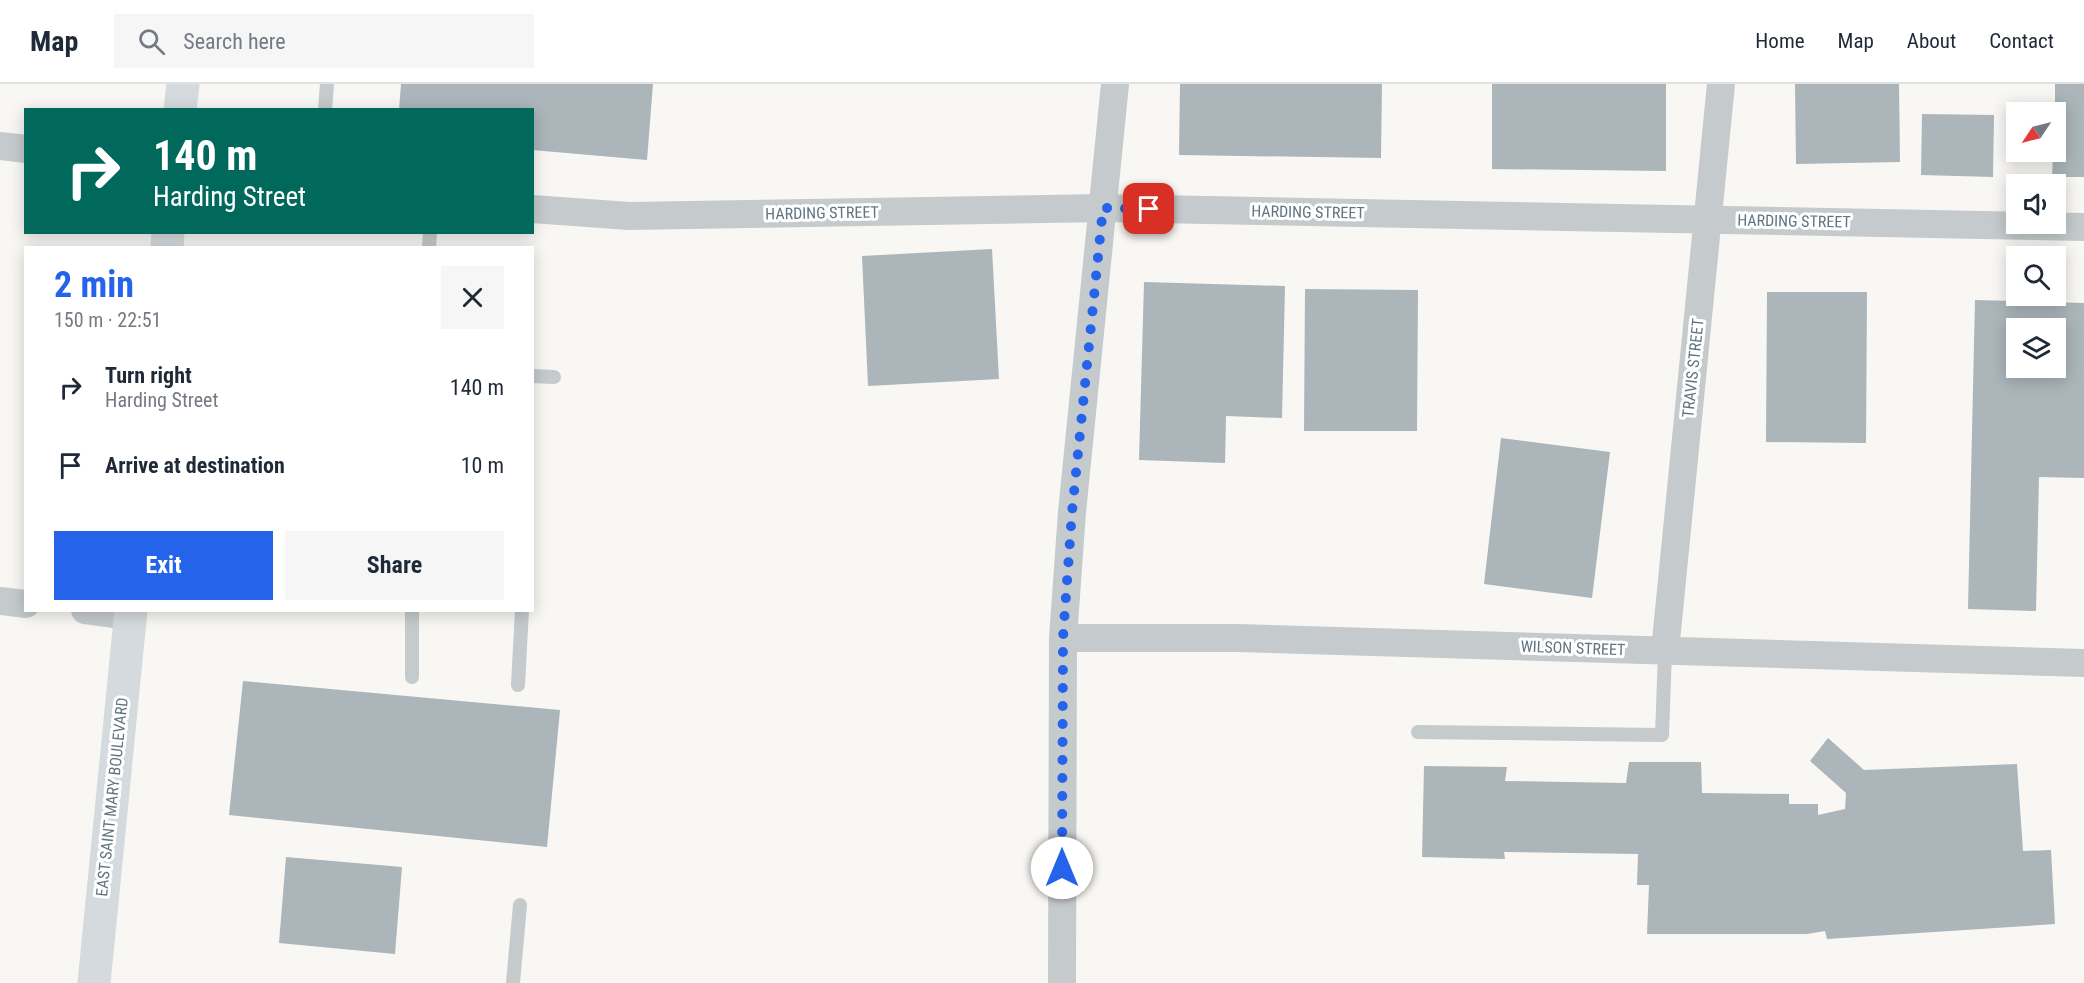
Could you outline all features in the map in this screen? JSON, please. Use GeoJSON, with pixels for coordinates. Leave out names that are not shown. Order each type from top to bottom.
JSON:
{"type":"FeatureCollection","features":[{"type":"Feature","properties":{"kind":"street"},"geometry":{"type":"LineString","coordinates":[[180,108],[183,84]]}},
{"type":"Feature","properties":{"kind":"street"},"geometry":{"type":"LineString","coordinates":[[1062,983],[1063,638],[1072,512],[1115,84]]}},
{"type":"Feature","properties":{"kind":"street","name":"TRAVIS STREET"},"geometry":{"type":"LineString","coordinates":[[1665,651],[1721,84]]}},
{"type":"Feature","properties":{"kind":"street"},"geometry":{"type":"LineString","coordinates":[[0,147],[24,149]]}},
{"type":"Feature","properties":{"kind":"street","name":"HARDING STREET"},"geometry":{"type":"LineString","coordinates":[[534,209],[629,216],[1103,208],[2084,227]]}},
{"type":"Feature","properties":{"kind":"street"},"geometry":{"type":"LineString","coordinates":[[0,601],[24,604]]}},
{"type":"Feature","properties":{"kind":"street"},"geometry":{"type":"LineString","coordinates":[[116,612],[131,613]]}},
{"type":"Feature","properties":{"kind":"street","name":"EAST SAINT MARY BOULEVARD"},"geometry":{"type":"LineString","coordinates":[[94,983],[131,613]]}},
{"type":"Feature","properties":{"kind":"street","name":"WILSON STREET"},"geometry":{"type":"LineString","coordinates":[[1063,638],[1237,638],[2084,663]]}},
{"type":"Feature","properties":{"kind":"lane"},"geometry":{"type":"LineString","coordinates":[[325,108],[327,84]]}},
{"type":"Feature","properties":{"kind":"lane"},"geometry":{"type":"LineString","coordinates":[[534,376],[554,377]]}},
{"type":"Feature","properties":{"kind":"lane"},"geometry":{"type":"LineString","coordinates":[[411,677],[412,612]]}},
{"type":"Feature","properties":{"kind":"lane"},"geometry":{"type":"LineString","coordinates":[[518,685],[522,612]]}},
{"type":"Feature","properties":{"kind":"lane"},"geometry":{"type":"LineString","coordinates":[[1418,732],[1662,735],[1665,651]]}},
{"type":"Feature","properties":{"kind":"lane"},"geometry":{"type":"LineString","coordinates":[[513,983],[520,905]]}},
{"type":"Feature","properties":{"kind":"building"},"geometry":{"type":"Polygon","coordinates":[[[401,84],[653,84],[647,160],[534,150],[534,108],[399,108],[401,84]]]}},
{"type":"Feature","properties":{"kind":"building"},"geometry":{"type":"Polygon","coordinates":[[[1180,84],[1382,84],[1381,158],[1179,155],[1180,84]]]}},
{"type":"Feature","properties":{"kind":"building"},"geometry":{"type":"Polygon","coordinates":[[[1492,84],[1666,84],[1666,171],[1492,169],[1492,84]]]}},
{"type":"Feature","properties":{"kind":"building"},"geometry":{"type":"Polygon","coordinates":[[[1795,84],[1899,84],[1900,162],[1796,164],[1795,84]]]}},
{"type":"Feature","properties":{"kind":"building"},"geometry":{"type":"Polygon","coordinates":[[[2055,84],[2084,84],[2084,177],[2052,174],[2053,162],[2066,162],[2066,102],[2055,102],[2055,84]]]}},
{"type":"Feature","properties":{"kind":"building"},"geometry":{"type":"Polygon","coordinates":[[[1922,114],[1994,115],[1993,177],[1921,175],[1922,114]]]}},
{"type":"Feature","properties":{"kind":"building"},"geometry":{"type":"Polygon","coordinates":[[[992,249],[999,379],[868,386],[862,256],[992,249]]]}},
{"type":"Feature","properties":{"kind":"building"},"geometry":{"type":"Polygon","coordinates":[[[1144,282],[1285,286],[1282,418],[1226,416],[1225,463],[1139,460],[1144,282]]]}},
{"type":"Feature","properties":{"kind":"building"},"geometry":{"type":"Polygon","coordinates":[[[1305,289],[1418,290],[1417,431],[1304,431],[1305,289]]]}},
{"type":"Feature","properties":{"kind":"building"},"geometry":{"type":"Polygon","coordinates":[[[1767,292],[1867,292],[1866,443],[1766,442],[1767,292]]]}},
{"type":"Feature","properties":{"kind":"building"},"geometry":{"type":"Polygon","coordinates":[[[1975,300],[2006,301],[2006,306],[2066,306],[2066,303],[2084,303],[2084,478],[2039,477],[2036,611],[1968,609],[1975,300]]]}},
{"type":"Feature","properties":{"kind":"building"},"geometry":{"type":"Polygon","coordinates":[[[1501,438],[1610,452],[1592,598],[1484,584],[1501,438]]]}},
{"type":"Feature","properties":{"kind":"building"},"geometry":{"type":"Polygon","coordinates":[[[243,681],[560,710],[547,847],[229,815],[243,681]]]}},
{"type":"Feature","properties":{"kind":"building"},"geometry":{"type":"Polygon","coordinates":[[[1828,738],[1864,770],[2017,764],[2023,851],[2051,850],[2055,924],[1827,939],[1825,931],[1807,934],[1647,934],[1649,885],[1637,885],[1638,854],[1504,852],[1505,859],[1422,857],[1424,766],[1507,767],[1505,781],[1626,783],[1629,762],[1701,762],[1702,793],[1789,794],[1789,804],[1818,804],[1818,815],[1845,809],[1846,793],[1810,761],[1828,738]]]}},
{"type":"Feature","properties":{"kind":"building"},"geometry":{"type":"Polygon","coordinates":[[[286,857],[402,867],[395,954],[279,943],[286,857]]]}},
{"type":"Feature","properties":{"kind":"route"},"geometry":{"type":"LineString","coordinates":[[1062,868],[1063,638],[1072,512],[1103,208],[1149,209]]}}]}
